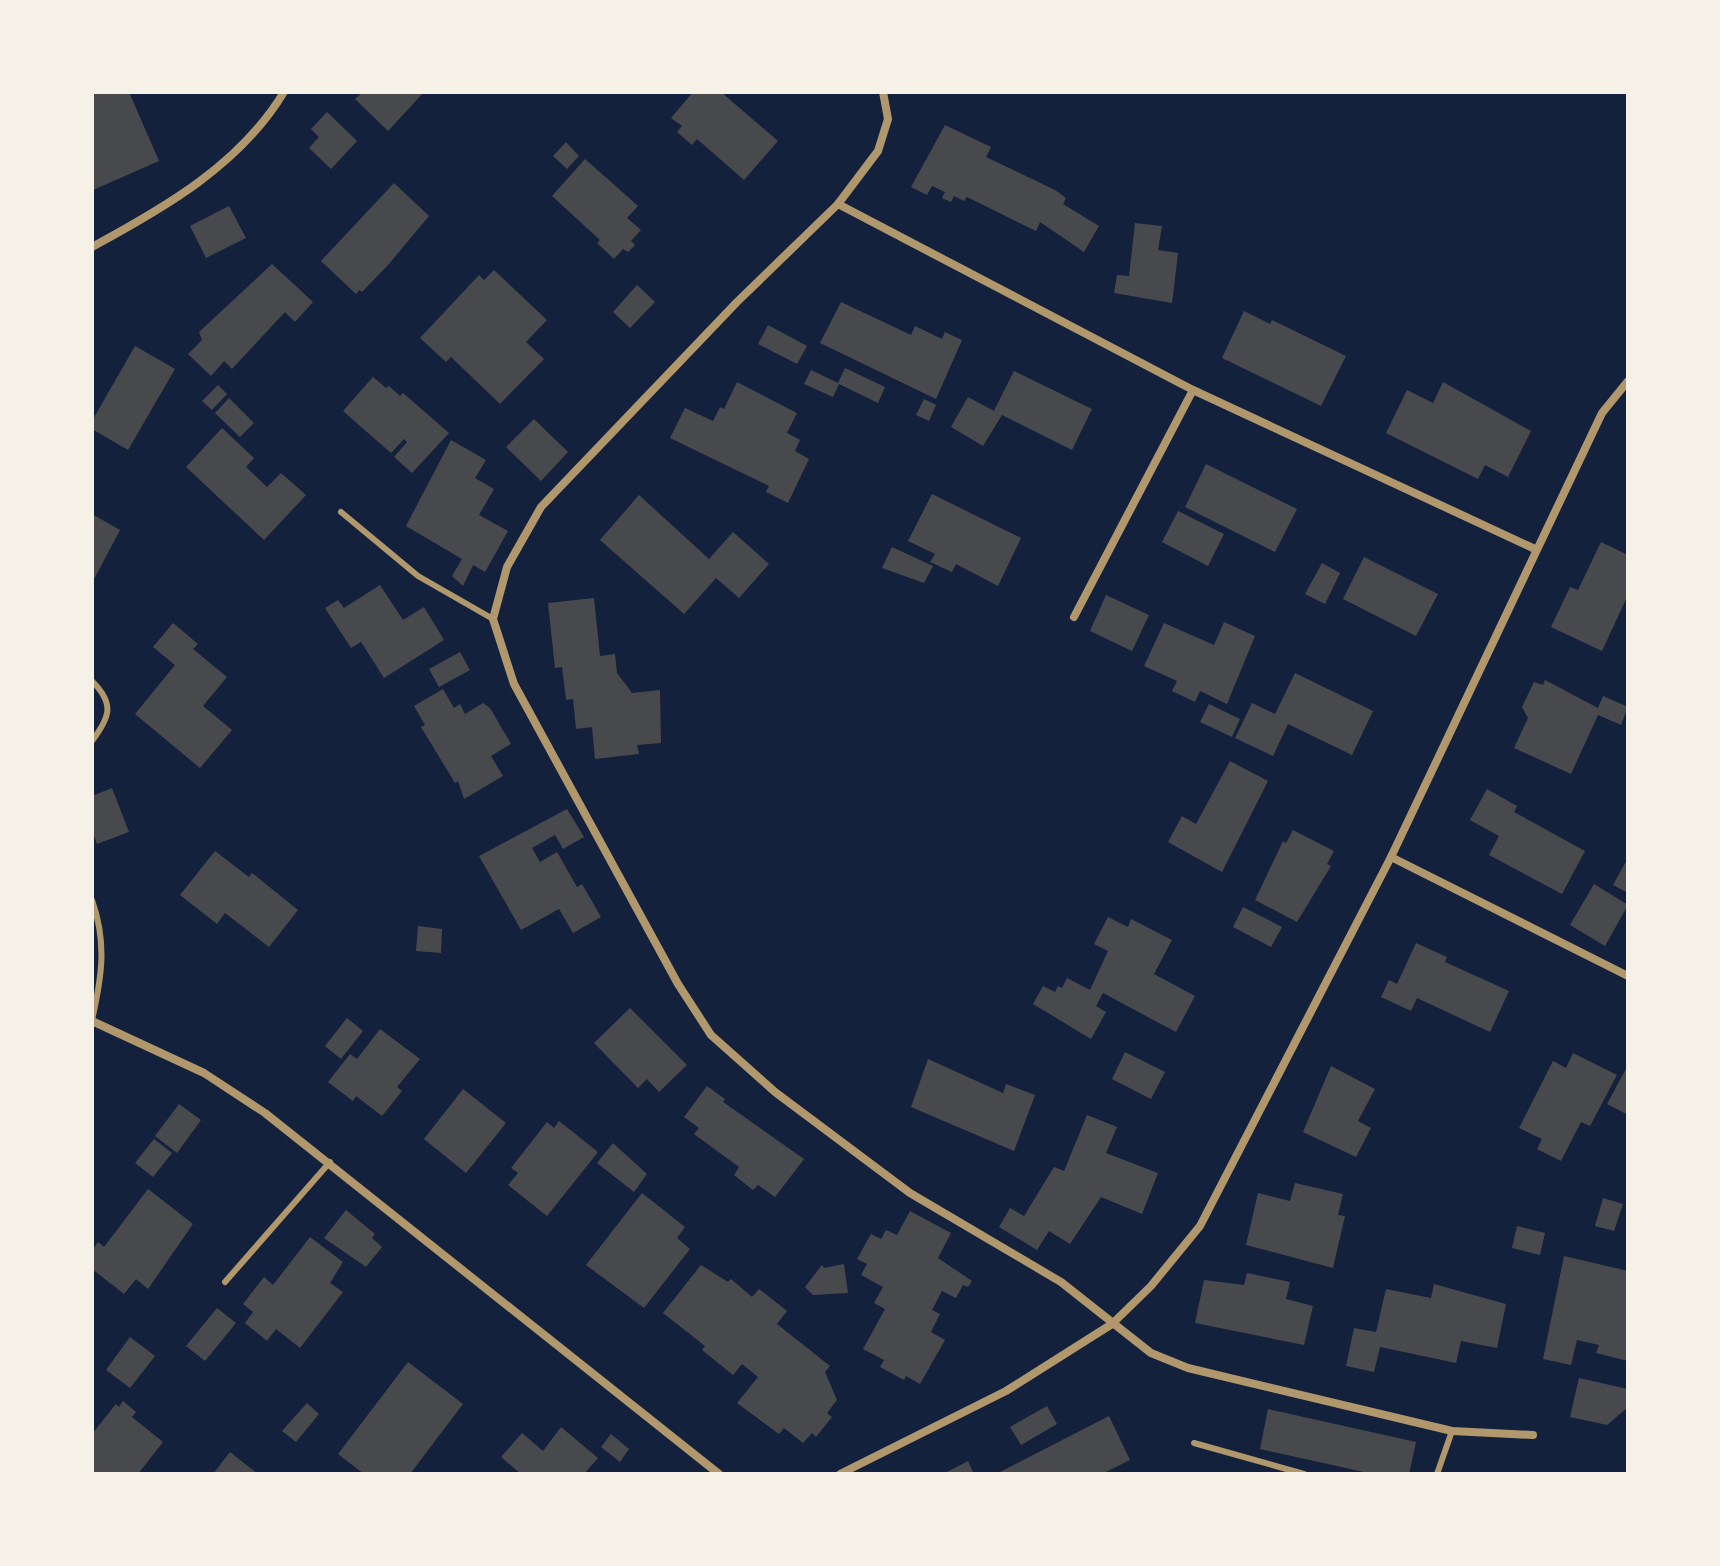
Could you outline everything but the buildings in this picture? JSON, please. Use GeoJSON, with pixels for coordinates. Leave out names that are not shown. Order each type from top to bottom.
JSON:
{"type":"FeatureCollection","features":[{"type":"Feature","properties":{"kind":"street"},"geometry":{"type":"LineString","coordinates":[[92,247],[159,211],[199,183],[236,150],[284,92]]}},
{"type":"Feature","properties":{"kind":"street"},"geometry":{"type":"LineString","coordinates":[[883,92],[888,119],[878,151],[838,204],[737,302],[541,507],[507,567],[493,619],[514,684],[678,984],[711,1035],[775,1092],[897,1183],[1061,1282],[1151,1353],[1188,1368],[1452,1431],[1533,1435]]}},
{"type":"Feature","properties":{"kind":"street"},"geometry":{"type":"LineString","coordinates":[[838,204],[1193,390],[1535,549]]}},
{"type":"Feature","properties":{"kind":"street"},"geometry":{"type":"LineString","coordinates":[[840,1474],[1006,1391],[1112,1324],[1151,1286],[1200,1226],[1391,857],[1602,413],[1628,381]]}},
{"type":"Feature","properties":{"kind":"street"},"geometry":{"type":"LineString","coordinates":[[1074,617],[1193,390]]}},
{"type":"Feature","properties":{"kind":"street"},"geometry":{"type":"LineString","coordinates":[[1391,857],[1628,976]]}},
{"type":"Feature","properties":{"kind":"street"},"geometry":{"type":"LineString","coordinates":[[92,1020],[204,1073],[330,1162],[719,1474]]}},
{"type":"Feature","properties":{"kind":"lane"},"geometry":{"type":"LineString","coordinates":[[341,512],[418,576],[493,619]]}},
{"type":"Feature","properties":{"kind":"lane"},"geometry":{"type":"LineString","coordinates":[[92,681],[107,698],[110,707],[105,723],[92,741]]}},
{"type":"Feature","properties":{"kind":"lane"},"geometry":{"type":"LineString","coordinates":[[92,900],[100,923],[104,959],[92,1020]]}},
{"type":"Feature","properties":{"kind":"lane"},"geometry":{"type":"LineString","coordinates":[[225,1282],[330,1162]]}},
{"type":"Feature","properties":{"kind":"lane"},"geometry":{"type":"LineString","coordinates":[[1437,1474],[1452,1431]]}},
{"type":"Feature","properties":{"kind":"lane"},"geometry":{"type":"LineString","coordinates":[[1194,1443],[1304,1474]]}}]}
